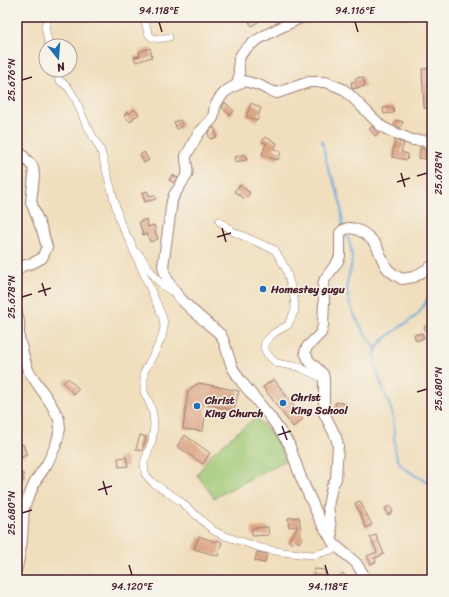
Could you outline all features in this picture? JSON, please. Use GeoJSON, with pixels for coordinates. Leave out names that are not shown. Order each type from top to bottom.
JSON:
{"type":"FeatureCollection","features":[{"type":"Feature","properties":{"kind":"main road"},"geometry":{"type":"LineString","coordinates":[[237,84],[240,73],[238,65],[243,52],[249,46],[267,35],[302,17]]}},
{"type":"Feature","properties":{"kind":"main road"},"geometry":{"type":"LineString","coordinates":[[367,580],[356,563],[334,544],[309,499],[289,444],[271,418],[240,380],[232,367],[221,336],[177,294],[164,273],[163,266],[172,200],[188,172],[186,156],[198,134],[213,118],[215,106],[219,99],[225,92],[244,81],[277,93],[309,82],[326,82],[343,89],[381,126],[388,130],[412,140],[432,141]]}},
{"type":"Feature","properties":{"kind":"main road"},"geometry":{"type":"LineString","coordinates":[[17,149],[33,167],[34,176],[31,202],[47,247],[42,258],[22,266],[17,270]]}},
{"type":"Feature","properties":{"kind":"main road"},"geometry":{"type":"LineString","coordinates":[[332,539],[328,506],[332,486],[336,479],[338,445],[336,437],[324,412],[324,379],[320,371],[309,361],[305,352],[307,347],[321,333],[323,325],[324,302],[323,284],[328,272],[336,264],[340,256],[340,233],[343,229],[350,227],[356,228],[371,240],[380,252],[390,272],[402,279],[414,277],[432,266]]}},
{"type":"Feature","properties":{"kind":"main road"},"geometry":{"type":"LineString","coordinates":[[17,314],[19,322],[19,338],[28,370],[56,414],[60,429],[56,445],[47,464],[36,480],[24,507],[22,540],[17,568]]}},
{"type":"Feature","properties":{"kind":"street"},"geometry":{"type":"LineString","coordinates":[[47,38],[45,27],[48,17]]}},
{"type":"Feature","properties":{"kind":"street"},"geometry":{"type":"LineString","coordinates":[[144,17],[150,37],[154,40],[158,40],[169,37]]}},
{"type":"Feature","properties":{"kind":"street"},"geometry":{"type":"LineString","coordinates":[[58,78],[68,87],[76,100],[85,122],[101,151],[120,222],[163,318],[164,327],[162,337],[144,372],[144,392],[150,404],[154,425],[152,441],[144,463],[145,474],[154,483],[179,500],[214,531],[225,536],[261,548],[282,552],[314,555],[339,548]]}},
{"type":"Feature","properties":{"kind":"street"},"geometry":{"type":"LineString","coordinates":[[219,221],[234,232],[275,250],[286,269],[294,298],[295,310],[288,325],[265,342],[264,347],[267,354],[276,363],[299,367],[324,379]]}},
{"type":"Feature","properties":{"kind":"street"},"geometry":{"type":"LineString","coordinates":[[130,242],[156,280],[177,294]]}},
{"type":"Feature","properties":{"kind":"green space"},"geometry":{"type":"Polygon","coordinates":[[[256,417],[274,436],[286,460],[214,498],[197,475],[211,454],[256,417]]]}},
{"type":"Feature","properties":{"kind":"building"},"geometry":{"type":"Polygon","coordinates":[[[257,17],[259,21],[252,26],[249,22],[257,17]]]}},
{"type":"Feature","properties":{"kind":"building"},"geometry":{"type":"Polygon","coordinates":[[[150,48],[152,57],[136,62],[134,57],[140,56],[139,52],[150,48]]]}},
{"type":"Feature","properties":{"kind":"building"},"geometry":{"type":"Polygon","coordinates":[[[432,68],[432,108],[424,108],[422,69],[432,68]]]}},
{"type":"Feature","properties":{"kind":"building"},"geometry":{"type":"Polygon","coordinates":[[[363,77],[365,86],[352,89],[351,82],[356,82],[355,78],[363,77]]]}},
{"type":"Feature","properties":{"kind":"building"},"geometry":{"type":"Polygon","coordinates":[[[225,102],[234,111],[230,115],[222,108],[225,102]]]}},
{"type":"Feature","properties":{"kind":"building"},"geometry":{"type":"Polygon","coordinates":[[[251,103],[261,108],[257,121],[246,116],[251,103]]]}},
{"type":"Feature","properties":{"kind":"building"},"geometry":{"type":"Polygon","coordinates":[[[393,107],[394,113],[384,114],[383,108],[393,107]]]}},
{"type":"Feature","properties":{"kind":"building"},"geometry":{"type":"Polygon","coordinates":[[[134,109],[139,114],[136,117],[135,116],[131,122],[124,116],[127,112],[129,114],[134,109]]]}},
{"type":"Feature","properties":{"kind":"building"},"geometry":{"type":"Polygon","coordinates":[[[180,120],[183,126],[177,129],[174,122],[180,120]]]}},
{"type":"Feature","properties":{"kind":"building"},"geometry":{"type":"Polygon","coordinates":[[[396,120],[403,122],[400,128],[394,125],[396,120]]]}},
{"type":"Feature","properties":{"kind":"building"},"geometry":{"type":"Polygon","coordinates":[[[372,126],[379,133],[375,136],[369,129],[372,126]]]}},
{"type":"Feature","properties":{"kind":"building"},"geometry":{"type":"Polygon","coordinates":[[[214,127],[217,137],[210,139],[208,133],[214,127]]]}},
{"type":"Feature","properties":{"kind":"building"},"geometry":{"type":"Polygon","coordinates":[[[265,137],[277,143],[274,149],[281,152],[278,160],[262,155],[266,143],[262,142],[265,137]]]}},
{"type":"Feature","properties":{"kind":"building"},"geometry":{"type":"Polygon","coordinates":[[[395,140],[404,144],[401,152],[408,154],[407,160],[392,157],[395,140]]]}},
{"type":"Feature","properties":{"kind":"building"},"geometry":{"type":"Polygon","coordinates":[[[420,148],[426,149],[425,159],[419,158],[420,148]]]}},
{"type":"Feature","properties":{"kind":"building"},"geometry":{"type":"Polygon","coordinates":[[[144,152],[149,160],[144,163],[140,155],[144,152]]]}},
{"type":"Feature","properties":{"kind":"building"},"geometry":{"type":"Polygon","coordinates":[[[245,154],[247,160],[235,162],[234,157],[245,154]]]}},
{"type":"Feature","properties":{"kind":"building"},"geometry":{"type":"Polygon","coordinates":[[[172,175],[178,178],[174,183],[169,180],[172,175]]]}},
{"type":"Feature","properties":{"kind":"building"},"geometry":{"type":"Polygon","coordinates":[[[240,185],[250,193],[245,199],[234,191],[240,185]]]}},
{"type":"Feature","properties":{"kind":"building"},"geometry":{"type":"Polygon","coordinates":[[[147,191],[150,196],[154,195],[156,199],[145,202],[142,193],[147,191]]]}},
{"type":"Feature","properties":{"kind":"building"},"geometry":{"type":"Polygon","coordinates":[[[146,219],[148,227],[154,225],[158,239],[150,242],[147,234],[143,235],[139,222],[146,219]]]}},
{"type":"Feature","properties":{"kind":"building"},"geometry":{"type":"Polygon","coordinates":[[[432,323],[432,330],[427,333],[424,327],[432,323]]]}},
{"type":"Feature","properties":{"kind":"building"},"geometry":{"type":"Polygon","coordinates":[[[422,333],[424,338],[416,341],[414,335],[422,333]]]}},
{"type":"Feature","properties":{"kind":"building"},"geometry":{"type":"Polygon","coordinates":[[[68,378],[79,389],[74,394],[63,383],[68,378]]]}},
{"type":"Feature","properties":{"kind":"building","name":"Christ King School"},"geometry":{"type":"Polygon","coordinates":[[[274,379],[303,419],[293,427],[263,387],[274,379]]]}},
{"type":"Feature","properties":{"kind":"building","name":"Christ King Church"},"geometry":{"type":"Polygon","coordinates":[[[199,383],[239,391],[234,410],[210,405],[206,408],[203,431],[183,429],[188,390],[199,383]]]}},
{"type":"Feature","properties":{"kind":"building"},"geometry":{"type":"Polygon","coordinates":[[[336,402],[346,404],[344,414],[334,411],[336,402]]]}},
{"type":"Feature","properties":{"kind":"building"},"geometry":{"type":"Polygon","coordinates":[[[140,435],[146,437],[142,451],[136,449],[140,435]]]}},
{"type":"Feature","properties":{"kind":"building"},"geometry":{"type":"Polygon","coordinates":[[[185,435],[210,453],[203,464],[177,446],[185,435]]]}},
{"type":"Feature","properties":{"kind":"building"},"geometry":{"type":"Polygon","coordinates":[[[23,444],[27,455],[21,457],[18,446],[23,444]]]}},
{"type":"Feature","properties":{"kind":"building"},"geometry":{"type":"Polygon","coordinates":[[[126,457],[128,466],[119,467],[118,458],[126,457]]]}},
{"type":"Feature","properties":{"kind":"building"},"geometry":{"type":"Polygon","coordinates":[[[17,473],[23,473],[24,481],[17,481],[17,473]]]}},
{"type":"Feature","properties":{"kind":"building"},"geometry":{"type":"Polygon","coordinates":[[[360,501],[372,525],[366,528],[355,503],[360,501]]]}},
{"type":"Feature","properties":{"kind":"building"},"geometry":{"type":"Polygon","coordinates":[[[390,506],[393,512],[388,515],[385,508],[390,506]]]}},
{"type":"Feature","properties":{"kind":"building"},"geometry":{"type":"Polygon","coordinates":[[[299,517],[301,532],[299,534],[303,537],[299,543],[295,540],[292,544],[288,541],[298,526],[289,527],[288,518],[299,517]]]}},
{"type":"Feature","properties":{"kind":"building"},"geometry":{"type":"Polygon","coordinates":[[[268,527],[269,535],[252,536],[252,528],[268,527]]]}},
{"type":"Feature","properties":{"kind":"building"},"geometry":{"type":"Polygon","coordinates":[[[376,535],[384,554],[375,558],[376,562],[371,564],[367,556],[377,552],[370,537],[376,535]]]}},
{"type":"Feature","properties":{"kind":"building"},"geometry":{"type":"Polygon","coordinates":[[[199,536],[216,542],[217,540],[222,542],[218,556],[194,549],[199,536]]]}},
{"type":"Feature","properties":{"kind":"building"},"geometry":{"type":"Polygon","coordinates":[[[257,552],[267,554],[265,563],[255,561],[257,552]]]}},
{"type":"Feature","properties":{"kind":"building"},"geometry":{"type":"Polygon","coordinates":[[[314,569],[325,570],[324,580],[314,580],[314,569]]]}},
{"type":"Feature","properties":{"kind":"building"},"geometry":{"type":"Polygon","coordinates":[[[343,573],[348,580],[334,580],[343,573]]]}},
{"type":"Feature","properties":{"kind":"waterway"},"geometry":{"type":"LineString","coordinates":[[322,141],[328,168],[341,205],[343,226]]}},
{"type":"Feature","properties":{"kind":"waterway"},"geometry":{"type":"LineString","coordinates":[[345,232],[352,254],[351,270],[347,283],[349,301],[356,318],[376,349]]}},
{"type":"Feature","properties":{"kind":"waterway"},"geometry":{"type":"LineString","coordinates":[[432,292],[417,315],[384,339],[377,348],[375,355],[379,378],[393,415],[395,448],[398,460],[400,464],[408,471],[432,485]]}},
{"type":"Feature","properties":{"kind":"place","name":"Homestey gugu"},"geometry":{"type":"Point","coordinates":[263,289]}},
{"type":"Feature","properties":{"kind":"place","name":"Christ King School"},"geometry":{"type":"Point","coordinates":[283,403]}},
{"type":"Feature","properties":{"kind":"place","name":"Christ King Church"},"geometry":{"type":"Point","coordinates":[197,406]}}]}
